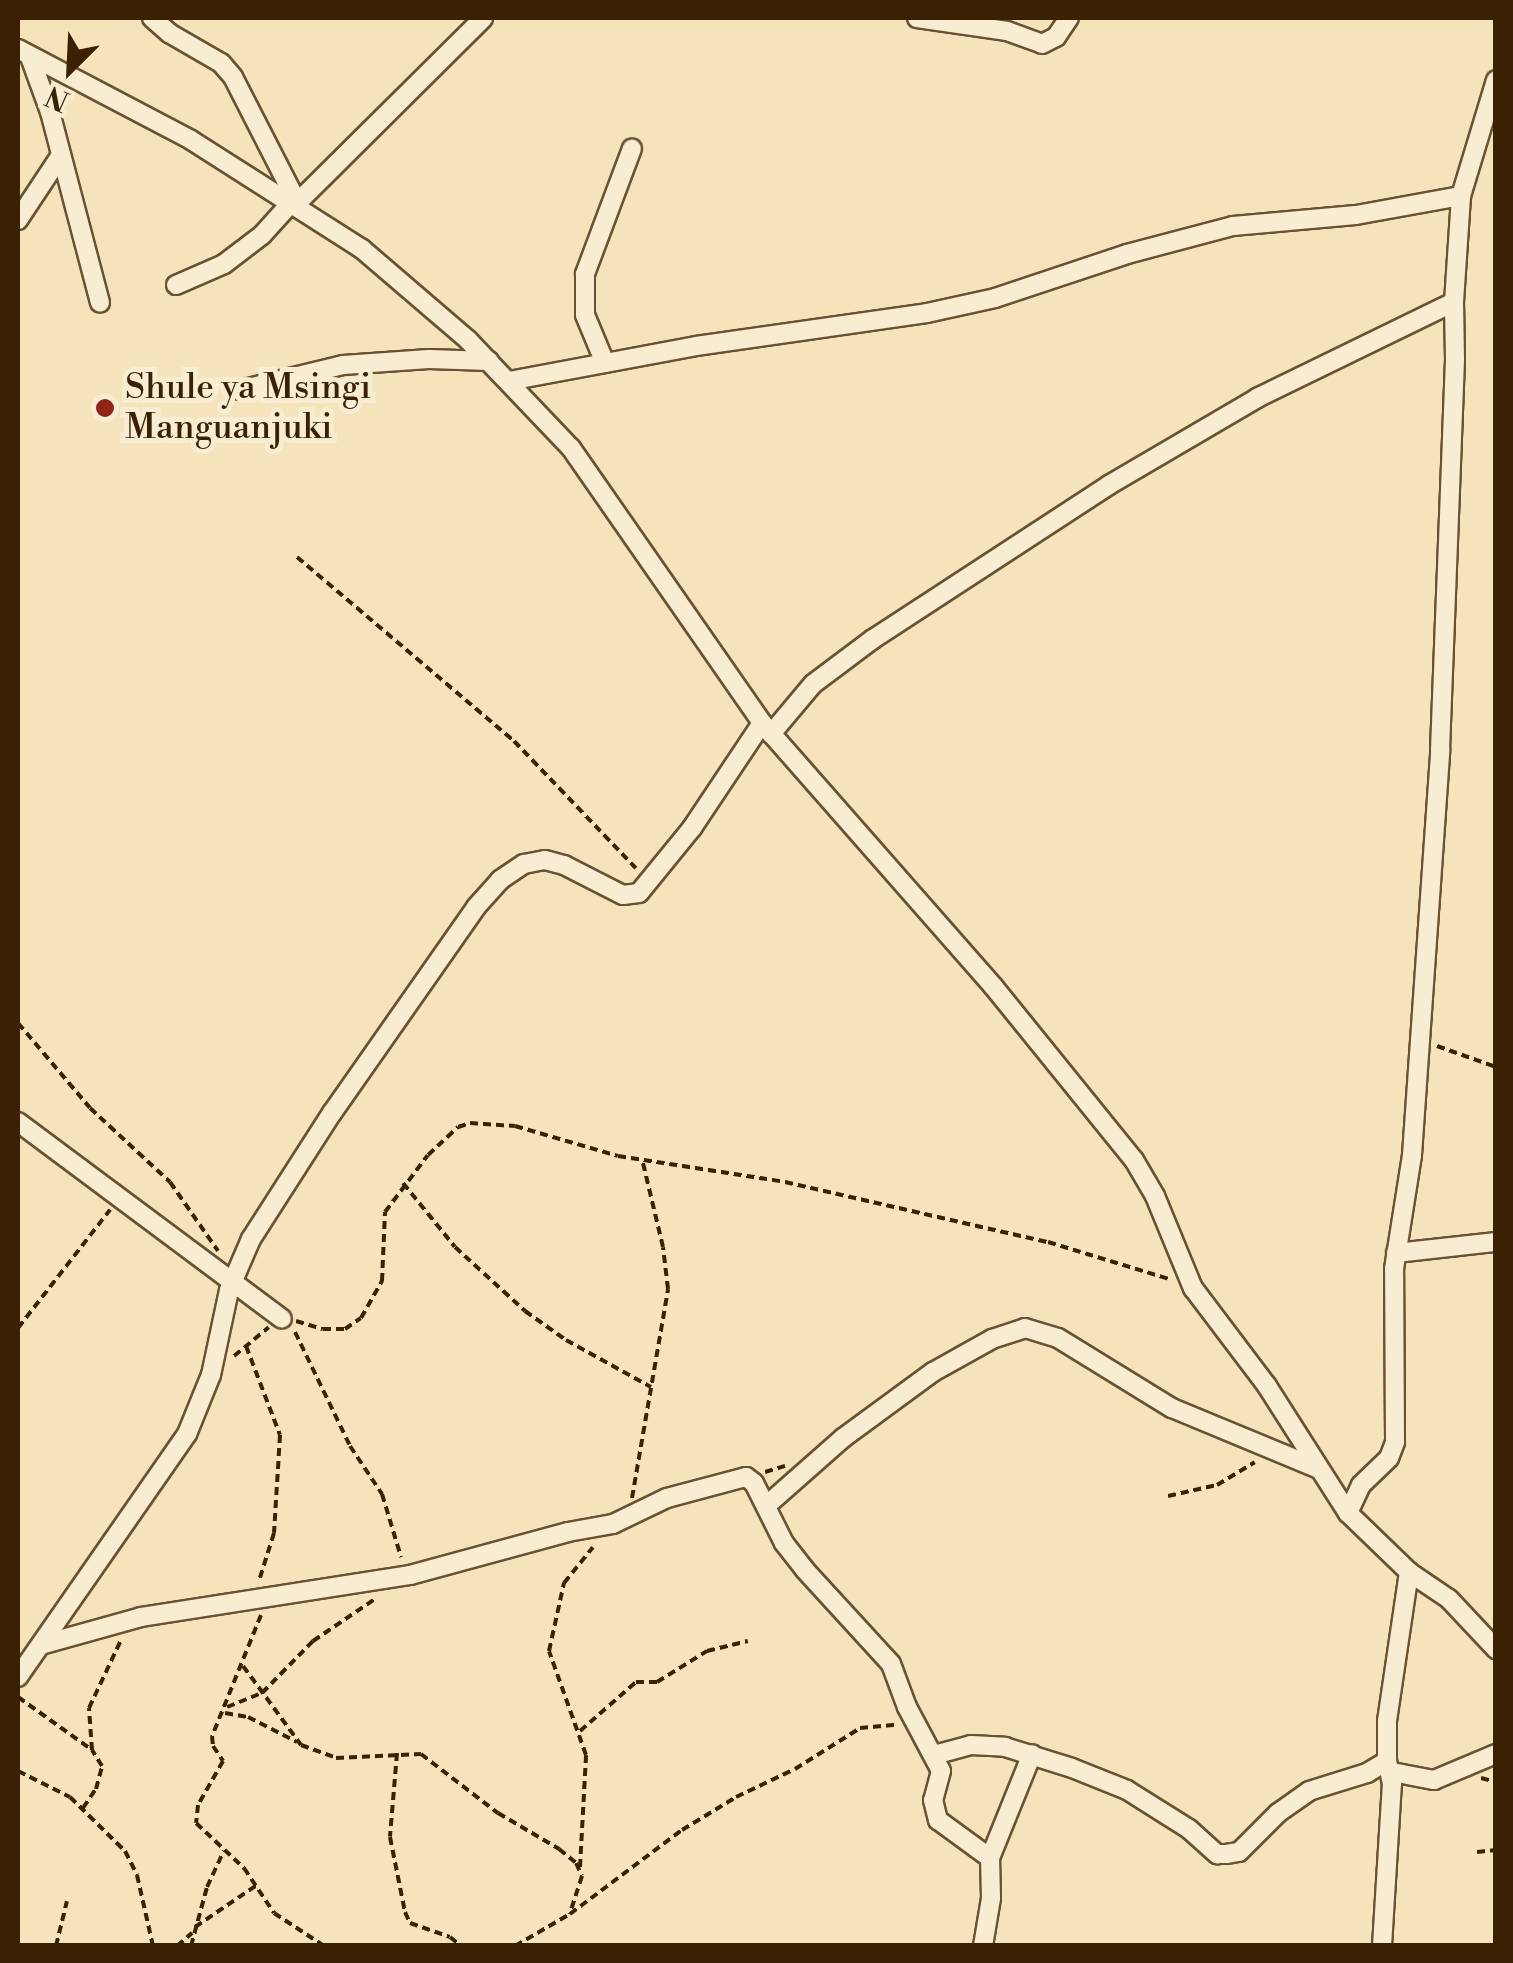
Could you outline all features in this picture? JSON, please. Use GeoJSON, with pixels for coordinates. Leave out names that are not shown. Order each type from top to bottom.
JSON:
{"type":"FeatureCollection","features":[{"type":"Feature","properties":{"kind":"street"},"geometry":{"type":"LineString","coordinates":[[152,18],[168,34],[221,63],[233,77],[294,203]]}},
{"type":"Feature","properties":{"kind":"street"},"geometry":{"type":"LineString","coordinates":[[176,285],[224,264],[262,236],[483,18]]}},
{"type":"Feature","properties":{"kind":"street"},"geometry":{"type":"LineString","coordinates":[[917,18],[1007,31],[1042,44],[1056,37],[1069,18]]}},
{"type":"Feature","properties":{"kind":"street"},"geometry":{"type":"LineString","coordinates":[[24,53],[147,115],[294,203],[362,249],[509,381],[607,494],[697,634],[767,728],[993,986],[1134,1160],[1156,1196],[1194,1288],[1267,1386],[1348,1513],[1410,1572],[1450,1600],[1496,1648]]}},
{"type":"Feature","properties":{"kind":"street"},"geometry":{"type":"LineString","coordinates":[[24,53],[61,155],[100,304]]}},
{"type":"Feature","properties":{"kind":"street"},"geometry":{"type":"LineString","coordinates":[[1348,1513],[1362,1484],[1389,1458],[1395,1442],[1396,1253],[1408,1190],[1440,750],[1456,359],[1454,302],[1462,196],[1496,80]]}},
{"type":"Feature","properties":{"kind":"street"},"geometry":{"type":"LineString","coordinates":[[605,363],[585,315],[585,274],[632,148]]}},
{"type":"Feature","properties":{"kind":"street"},"geometry":{"type":"LineString","coordinates":[[18,220],[61,155]]}},
{"type":"Feature","properties":{"kind":"street"},"geometry":{"type":"LineString","coordinates":[[509,381],[927,313],[994,298],[1110,260],[1234,226],[1356,215],[1462,196]]}},
{"type":"Feature","properties":{"kind":"street"},"geometry":{"type":"LineString","coordinates":[[18,1678],[187,1434],[211,1375],[228,1280],[252,1239],[332,1112],[500,880],[524,864],[544,860],[564,865],[623,895],[639,893],[767,728],[813,684],[874,639],[1109,485],[1256,398],[1454,302]]}},
{"type":"Feature","properties":{"kind":"street"},"geometry":{"type":"LineString","coordinates":[[240,390],[342,365],[429,359],[489,361]]}},
{"type":"Feature","properties":{"kind":"street"},"geometry":{"type":"LineString","coordinates":[[18,1122],[282,1319]]}},
{"type":"Feature","properties":{"kind":"street"},"geometry":{"type":"LineString","coordinates":[[1396,1253],[1496,1242]]}},
{"type":"Feature","properties":{"kind":"street"},"geometry":{"type":"LineString","coordinates":[[768,1505],[843,1438],[920,1381],[992,1339],[1025,1328],[1058,1338],[1172,1408],[1317,1468]]}},
{"type":"Feature","properties":{"kind":"street"},"geometry":{"type":"LineString","coordinates":[[42,1645],[130,1620],[264,1602],[402,1577],[620,1521],[667,1498],[740,1476],[751,1478],[784,1543],[891,1664],[941,1771],[933,1800],[938,1820],[990,1858]]}},
{"type":"Feature","properties":{"kind":"street"},"geometry":{"type":"LineString","coordinates":[[1382,1946],[1389,1694],[1410,1572]]}},
{"type":"Feature","properties":{"kind":"street"},"geometry":{"type":"LineString","coordinates":[[934,1755],[972,1744],[1032,1754],[1127,1790],[1190,1829],[1217,1854],[1226,1854],[1240,1852],[1278,1813],[1309,1791],[1389,1767],[1434,1780],[1496,1754]]}},
{"type":"Feature","properties":{"kind":"street"},"geometry":{"type":"LineString","coordinates":[[983,1946],[990,1898],[990,1858],[1032,1754]]}},
{"type":"Feature","properties":{"kind":"path"},"geometry":{"type":"LineString","coordinates":[[296,557],[514,742],[650,882]]}},
{"type":"Feature","properties":{"kind":"path"},"geometry":{"type":"LineString","coordinates":[[18,1023],[90,1108],[170,1182],[213,1238],[228,1280]]}},
{"type":"Feature","properties":{"kind":"path"},"geometry":{"type":"LineString","coordinates":[[1418,1042],[1496,1067]]}},
{"type":"Feature","properties":{"kind":"path"},"geometry":{"type":"LineString","coordinates":[[402,1577],[398,1544],[382,1494],[350,1446],[289,1320],[324,1329],[345,1328],[361,1318],[382,1281],[385,1212],[403,1183],[444,1138],[470,1123],[515,1126],[591,1150],[785,1182],[1048,1242],[1194,1288]]}},
{"type":"Feature","properties":{"kind":"path"},"geometry":{"type":"LineString","coordinates":[[570,1914],[582,1876],[578,1854],[588,1785],[580,1730],[548,1651],[552,1620],[568,1574],[620,1521],[651,1386],[668,1278],[642,1159]]}},
{"type":"Feature","properties":{"kind":"path"},"geometry":{"type":"LineString","coordinates":[[403,1183],[455,1247],[525,1311],[566,1340],[651,1386]]}},
{"type":"Feature","properties":{"kind":"path"},"geometry":{"type":"LineString","coordinates":[[18,1328],[120,1198]]}},
{"type":"Feature","properties":{"kind":"path"},"geometry":{"type":"LineString","coordinates":[[211,1375],[282,1319]]}},
{"type":"Feature","properties":{"kind":"path"},"geometry":{"type":"LineString","coordinates":[[246,1346],[280,1435],[274,1532],[258,1583],[264,1602],[243,1666],[211,1740],[222,1766],[195,1815],[205,1834],[257,1885],[274,1913],[324,1946]]}},
{"type":"Feature","properties":{"kind":"path"},"geometry":{"type":"LineString","coordinates":[[1168,1496],[1217,1485],[1280,1450]]}},
{"type":"Feature","properties":{"kind":"path"},"geometry":{"type":"LineString","coordinates":[[226,1710],[262,1693],[313,1642],[378,1597]]}},
{"type":"Feature","properties":{"kind":"path"},"geometry":{"type":"LineString","coordinates":[[83,1808],[101,1773],[92,1750],[89,1708],[130,1620]]}},
{"type":"Feature","properties":{"kind":"path"},"geometry":{"type":"LineString","coordinates":[[580,1730],[636,1682],[656,1682],[707,1651],[748,1641]]}},
{"type":"Feature","properties":{"kind":"path"},"geometry":{"type":"LineString","coordinates":[[243,1666],[301,1744]]}},
{"type":"Feature","properties":{"kind":"path"},"geometry":{"type":"LineString","coordinates":[[18,1697],[92,1750]]}},
{"type":"Feature","properties":{"kind":"path"},"geometry":{"type":"LineString","coordinates":[[226,1710],[336,1758],[397,1752],[420,1754],[498,1814],[559,1849],[576,1863],[582,1876]]}},
{"type":"Feature","properties":{"kind":"path"},"geometry":{"type":"LineString","coordinates":[[515,1946],[570,1914],[682,1830],[753,1787],[794,1769],[848,1734],[915,1722]]}},
{"type":"Feature","properties":{"kind":"path"},"geometry":{"type":"LineString","coordinates":[[397,1752],[390,1837],[405,1912],[410,1923],[450,1936],[462,1946]]}},
{"type":"Feature","properties":{"kind":"path"},"geometry":{"type":"LineString","coordinates":[[18,1771],[45,1781],[83,1808],[124,1852],[137,1875],[153,1946]]}},
{"type":"Feature","properties":{"kind":"path"},"geometry":{"type":"LineString","coordinates":[[190,1946],[224,1850]]}},
{"type":"Feature","properties":{"kind":"path"},"geometry":{"type":"LineString","coordinates":[[1477,1852],[1496,1850]]}},
{"type":"Feature","properties":{"kind":"path"},"geometry":{"type":"LineString","coordinates":[[176,1946],[257,1885]]}},
{"type":"Feature","properties":{"kind":"path"},"geometry":{"type":"LineString","coordinates":[[56,1946],[67,1901]]}},
{"type":"Feature","properties":{"kind":"place","name":"Shule ya Msingi Manguanjuki"},"geometry":{"type":"Point","coordinates":[105,408]}}]}
